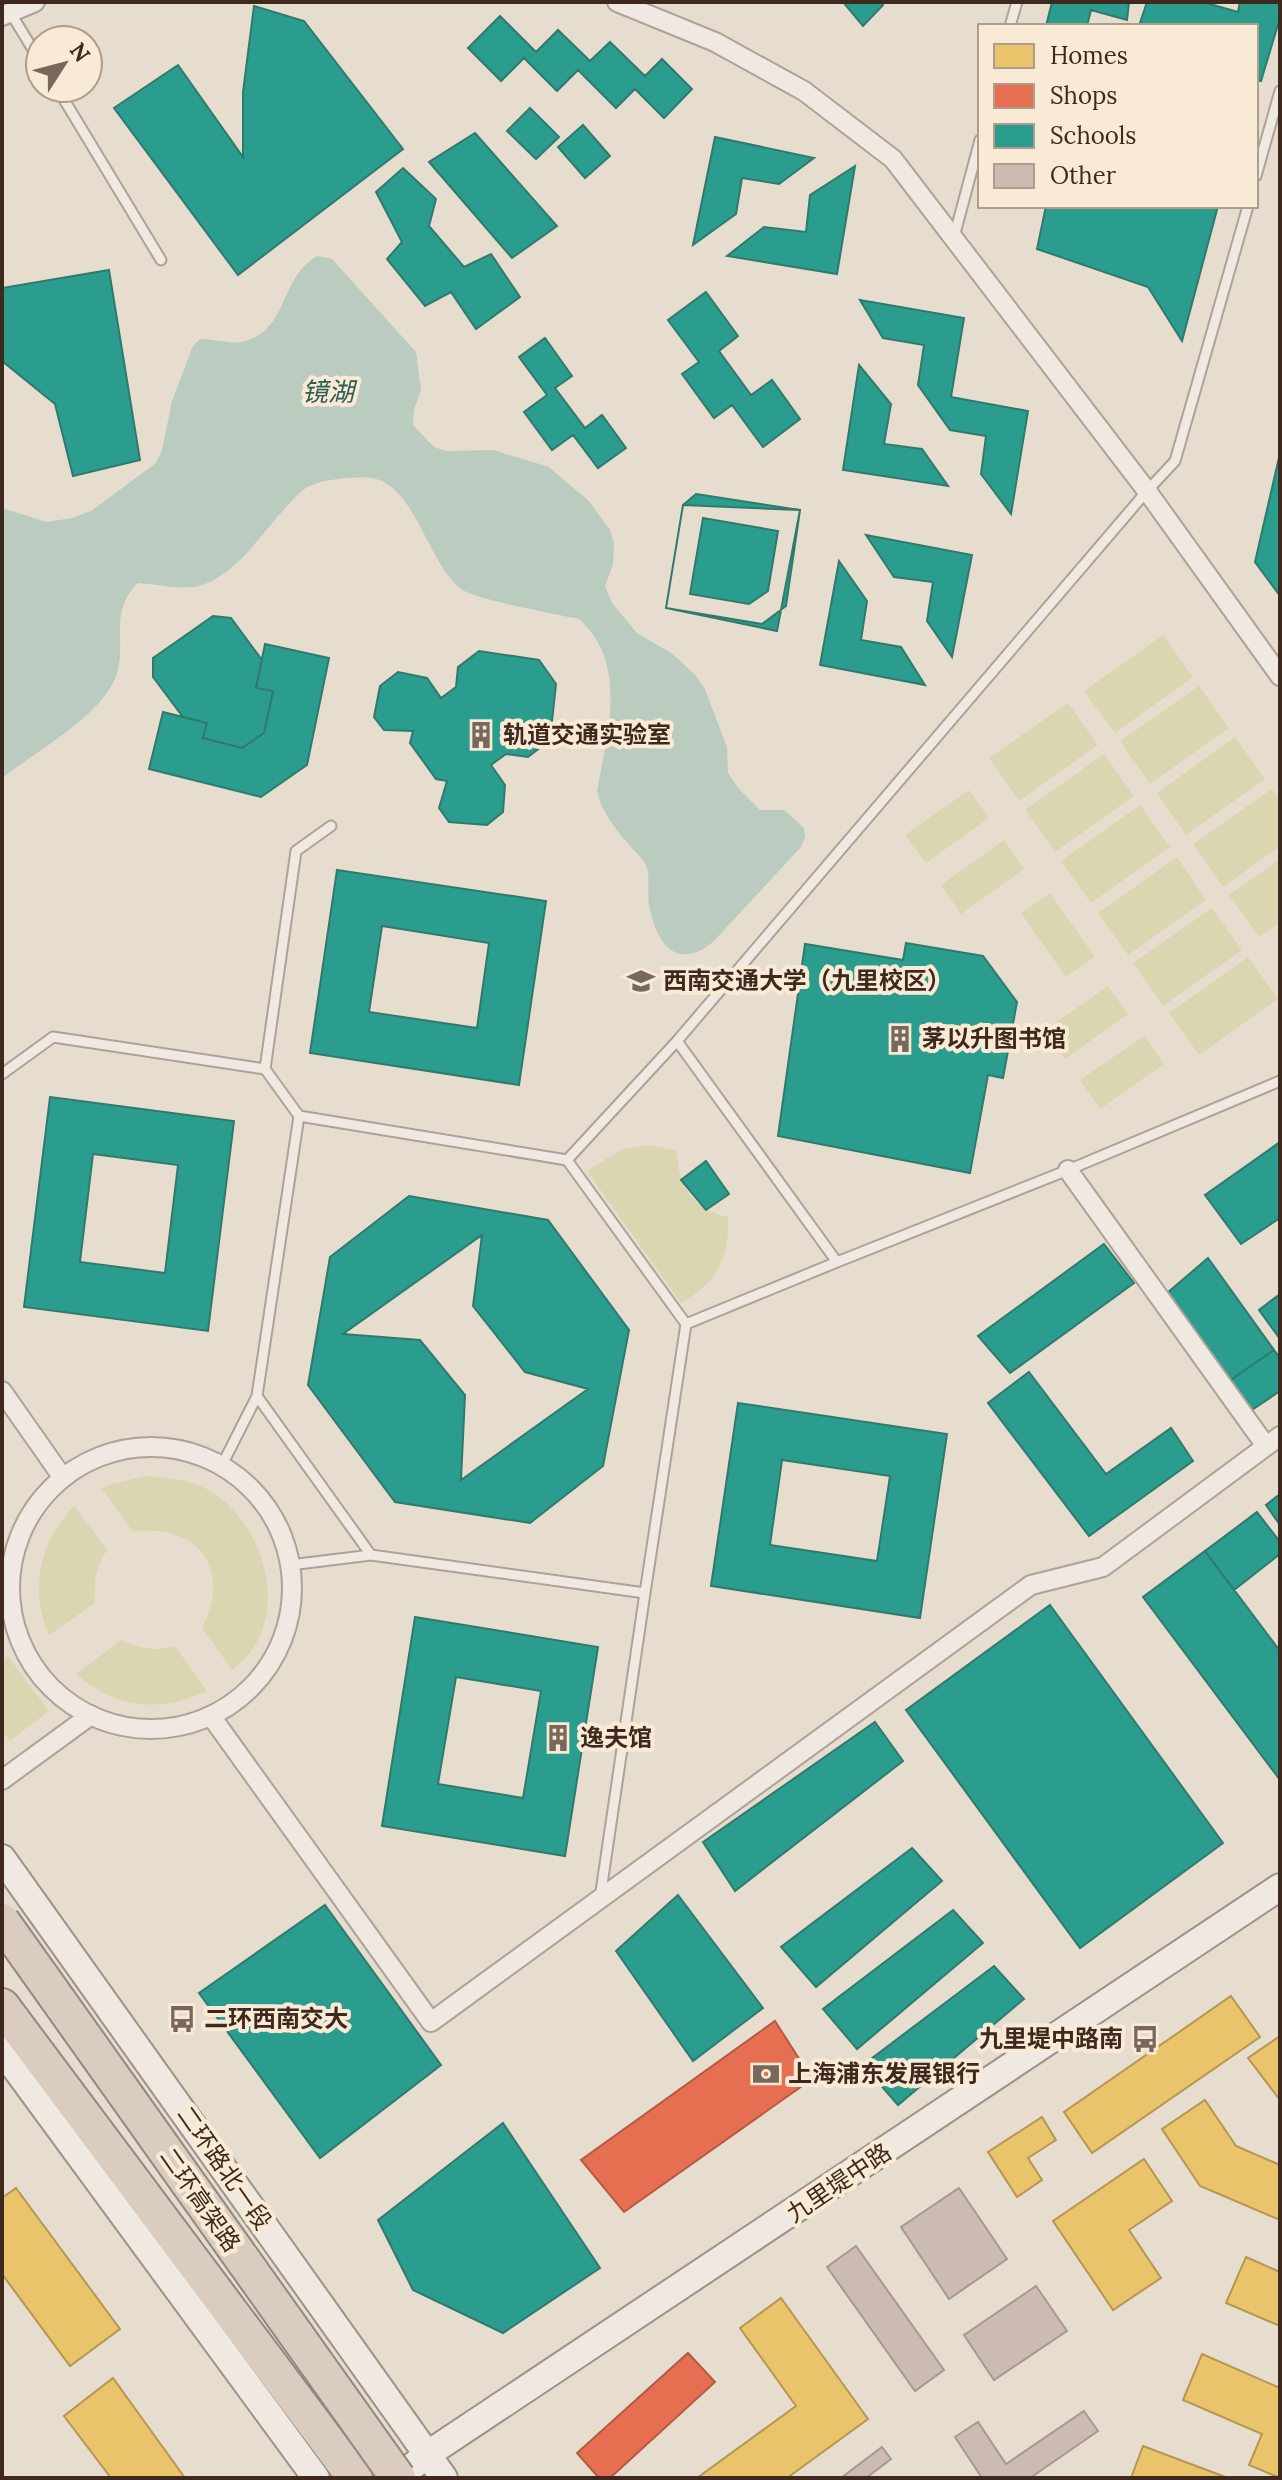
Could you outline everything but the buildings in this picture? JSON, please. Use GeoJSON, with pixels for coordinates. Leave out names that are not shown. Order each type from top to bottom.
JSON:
{"type":"FeatureCollection","features":[{"type":"Feature","properties":{"kind":"highway","name":"二环高架路"},"geometry":{"type":"LineString","coordinates":[[2,1921],[398,2478]]}},
{"type":"Feature","properties":{"kind":"highway","name":"二环高架路"},"geometry":{"type":"LineString","coordinates":[[2,2006],[355,2478]]}},
{"type":"Feature","properties":{"kind":"main road","name":"二环路北一段"},"geometry":{"type":"LineString","coordinates":[[2,1858],[444,2478]]}},
{"type":"Feature","properties":{"kind":"main road","name":"九里堤中路"},"geometry":{"type":"LineString","coordinates":[[398,2478],[428,2454],[1280,1887]]}},
{"type":"Feature","properties":{"kind":"main road"},"geometry":{"type":"LineString","coordinates":[[2,2050],[316,2478]]}},
{"type":"Feature","properties":{"kind":"street"},"geometry":{"type":"LineString","coordinates":[[6,14],[35,2]]}},
{"type":"Feature","properties":{"kind":"street"},"geometry":{"type":"LineString","coordinates":[[617,2],[715,42],[804,91],[893,159],[1147,491],[1280,676]]}},
{"type":"Feature","properties":{"kind":"street"},"geometry":{"type":"LineString","coordinates":[[211,1716],[431,2022],[1031,1585],[1103,1567],[1273,1441],[1068,1170]]}},
{"type":"Feature","properties":{"kind":"street"},"geometry":{"type":"LineString","coordinates":[[2,1391],[63,1478]]}},
{"type":"Feature","properties":{"kind":"street"},"geometry":{"type":"LineString","coordinates":[[127,1447],[177,1448],[222,1465],[260,1497],[283,1535],[293,1578],[289,1622],[272,1663],[243,1697],[211,1716],[162,1730],[118,1726],[77,1709],[40,1676],[8,1622],[9,1585],[18,1537],[43,1494],[81,1464],[127,1447]]}},
{"type":"Feature","properties":{"kind":"street"},"geometry":{"type":"LineString","coordinates":[[2,1780],[91,1715]]}},
{"type":"Feature","properties":{"kind":"lane"},"geometry":{"type":"LineString","coordinates":[[1011,24],[1017,2]]}},
{"type":"Feature","properties":{"kind":"lane"},"geometry":{"type":"LineString","coordinates":[[6,14],[24,39]]}},
{"type":"Feature","properties":{"kind":"lane"},"geometry":{"type":"LineString","coordinates":[[1258,169],[1280,91]]}},
{"type":"Feature","properties":{"kind":"lane"},"geometry":{"type":"LineString","coordinates":[[67,104],[161,260]]}},
{"type":"Feature","properties":{"kind":"lane"},"geometry":{"type":"LineString","coordinates":[[953,241],[978,147]]}},
{"type":"Feature","properties":{"kind":"lane"},"geometry":{"type":"LineString","coordinates":[[567,1160],[677,1041],[1175,461],[1247,208]]}},
{"type":"Feature","properties":{"kind":"lane"},"geometry":{"type":"LineString","coordinates":[[222,1465],[257,1396],[299,1116],[265,1069],[296,851],[331,826]]}},
{"type":"Feature","properties":{"kind":"lane"},"geometry":{"type":"LineString","coordinates":[[2,1074],[53,1037],[265,1069]]}},
{"type":"Feature","properties":{"kind":"lane"},"geometry":{"type":"LineString","coordinates":[[677,1041],[837,1262]]}},
{"type":"Feature","properties":{"kind":"lane"},"geometry":{"type":"LineString","coordinates":[[686,1324],[1280,1081]]}},
{"type":"Feature","properties":{"kind":"lane"},"geometry":{"type":"LineString","coordinates":[[299,1116],[567,1160],[686,1324],[599,1902]]}},
{"type":"Feature","properties":{"kind":"lane"},"geometry":{"type":"LineString","coordinates":[[257,1396],[371,1555]]}},
{"type":"Feature","properties":{"kind":"lane"},"geometry":{"type":"LineString","coordinates":[[290,1565],[371,1555],[645,1593]]}},
{"type":"Feature","properties":{"kind":"shaded area"},"geometry":{"type":"Polygon","coordinates":[[[1163,635],[1193,677],[1115,733],[1084,691],[1163,635]]]}},
{"type":"Feature","properties":{"kind":"shaded area"},"geometry":{"type":"Polygon","coordinates":[[[1199,686],[1229,728],[1150,784],[1120,741],[1199,686]]]}},
{"type":"Feature","properties":{"kind":"shaded area"},"geometry":{"type":"Polygon","coordinates":[[[1068,703],[1098,745],[1019,801],[989,758],[1068,703]]]}},
{"type":"Feature","properties":{"kind":"shaded area"},"geometry":{"type":"Polygon","coordinates":[[[1235,737],[1265,779],[1186,835],[1157,793],[1235,737]]]}},
{"type":"Feature","properties":{"kind":"shaded area"},"geometry":{"type":"Polygon","coordinates":[[[1104,754],[1134,796],[1055,852],[1025,810],[1104,754]]]}},
{"type":"Feature","properties":{"kind":"shaded area"},"geometry":{"type":"Polygon","coordinates":[[[1272,789],[1280,800],[1280,846],[1223,887],[1193,844],[1272,789]]]}},
{"type":"Feature","properties":{"kind":"shaded area"},"geometry":{"type":"Polygon","coordinates":[[[969,790],[989,818],[926,863],[905,835],[969,790]]]}},
{"type":"Feature","properties":{"kind":"shaded area"},"geometry":{"type":"Polygon","coordinates":[[[1140,805],[1170,847],[1091,903],[1061,861],[1140,805]]]}},
{"type":"Feature","properties":{"kind":"shaded area"},"geometry":{"type":"Polygon","coordinates":[[[1004,840],[1024,869],[961,914],[941,885],[1004,840]]]}},
{"type":"Feature","properties":{"kind":"shaded area"},"geometry":{"type":"Polygon","coordinates":[[[1177,857],[1206,900],[1128,955],[1098,913],[1177,857]]]}},
{"type":"Feature","properties":{"kind":"shaded area"},"geometry":{"type":"Polygon","coordinates":[[[1280,859],[1280,923],[1259,937],[1229,895],[1280,859]]]}},
{"type":"Feature","properties":{"kind":"shaded area"},"geometry":{"type":"Polygon","coordinates":[[[1050,893],[1095,957],[1066,977],[1021,913],[1050,893]]]}},
{"type":"Feature","properties":{"kind":"shaded area"},"geometry":{"type":"Polygon","coordinates":[[[1212,908],[1242,950],[1163,1006],[1133,963],[1212,908]]]}},
{"type":"Feature","properties":{"kind":"shaded area"},"geometry":{"type":"Polygon","coordinates":[[[1248,957],[1278,999],[1199,1055],[1169,1013],[1248,957]]]}},
{"type":"Feature","properties":{"kind":"shaded area"},"geometry":{"type":"Polygon","coordinates":[[[1108,986],[1128,1014],[1065,1059],[1044,1031],[1108,986]]]}},
{"type":"Feature","properties":{"kind":"shaded area"},"geometry":{"type":"Polygon","coordinates":[[[1144,1036],[1164,1064],[1100,1109],[1080,1080],[1144,1036]]]}},
{"type":"Feature","properties":{"kind":"shaded area"},"geometry":{"type":"Polygon","coordinates":[[[650,1145],[677,1151],[680,1175],[690,1194],[705,1208],[728,1217],[727,1244],[719,1268],[704,1287],[681,1303],[587,1171],[622,1149],[650,1145]]]}},
{"type":"Feature","properties":{"kind":"shaded area"},"geometry":{"type":"Polygon","coordinates":[[[146,1476],[182,1481],[216,1495],[232,1509],[257,1546],[268,1590],[267,1612],[261,1633],[250,1653],[232,1670],[202,1628],[213,1587],[203,1554],[175,1535],[156,1531],[133,1532],[102,1489],[107,1485],[146,1476]]]}},
{"type":"Feature","properties":{"kind":"shaded area"},"geometry":{"type":"Polygon","coordinates":[[[74,1506],[107,1550],[96,1575],[95,1603],[49,1635],[40,1600],[41,1567],[53,1535],[74,1506]]]}},
{"type":"Feature","properties":{"kind":"shaded area"},"geometry":{"type":"Polygon","coordinates":[[[121,1640],[147,1648],[175,1646],[207,1691],[171,1703],[138,1704],[106,1695],[76,1674],[121,1640]]]}},
{"type":"Feature","properties":{"kind":"shaded area"},"geometry":{"type":"Polygon","coordinates":[[[8,1656],[49,1711],[10,1741],[2,1731],[2,1661],[8,1656]]]}},
{"type":"Feature","properties":{"kind":"water","name":"镜湖"},"geometry":{"type":"Polygon","coordinates":[[[317,256],[332,259],[416,352],[421,390],[413,425],[434,447],[446,451],[493,450],[549,467],[589,501],[610,530],[614,543],[613,565],[605,586],[612,603],[637,633],[673,654],[705,689],[727,747],[728,773],[738,788],[760,810],[784,810],[804,828],[801,847],[713,942],[700,951],[678,953],[663,941],[652,919],[646,865],[611,822],[599,799],[597,791],[610,700],[604,657],[595,637],[579,619],[499,602],[461,589],[449,577],[399,494],[387,484],[372,478],[329,480],[304,489],[240,560],[218,578],[205,584],[180,587],[138,583],[123,606],[118,668],[106,695],[64,734],[2,778],[2,508],[47,522],[72,518],[91,511],[156,463],[162,450],[172,401],[193,346],[200,339],[240,342],[259,335],[270,325],[296,277],[317,256]]]}},
{"type":"Feature","properties":{"kind":"place","name":"轨道交通实验室"},"geometry":{"type":"Point","coordinates":[481,735]}},
{"type":"Feature","properties":{"kind":"place","name":"西南交通大学（九里校区）"},"geometry":{"type":"Point","coordinates":[641,981]}},
{"type":"Feature","properties":{"kind":"place","name":"茅以升图书馆"},"geometry":{"type":"Point","coordinates":[900,1039]}},
{"type":"Feature","properties":{"kind":"place","name":"逸夫馆"},"geometry":{"type":"Point","coordinates":[558,1738]}},
{"type":"Feature","properties":{"kind":"place","name":"二环西南交大"},"geometry":{"type":"Point","coordinates":[182,2019]}},
{"type":"Feature","properties":{"kind":"place","name":"九里堤中路南"},"geometry":{"type":"Point","coordinates":[1145,2039]}},
{"type":"Feature","properties":{"kind":"place","name":"上海浦东发展银行"},"geometry":{"type":"Point","coordinates":[766,2074]}}]}
